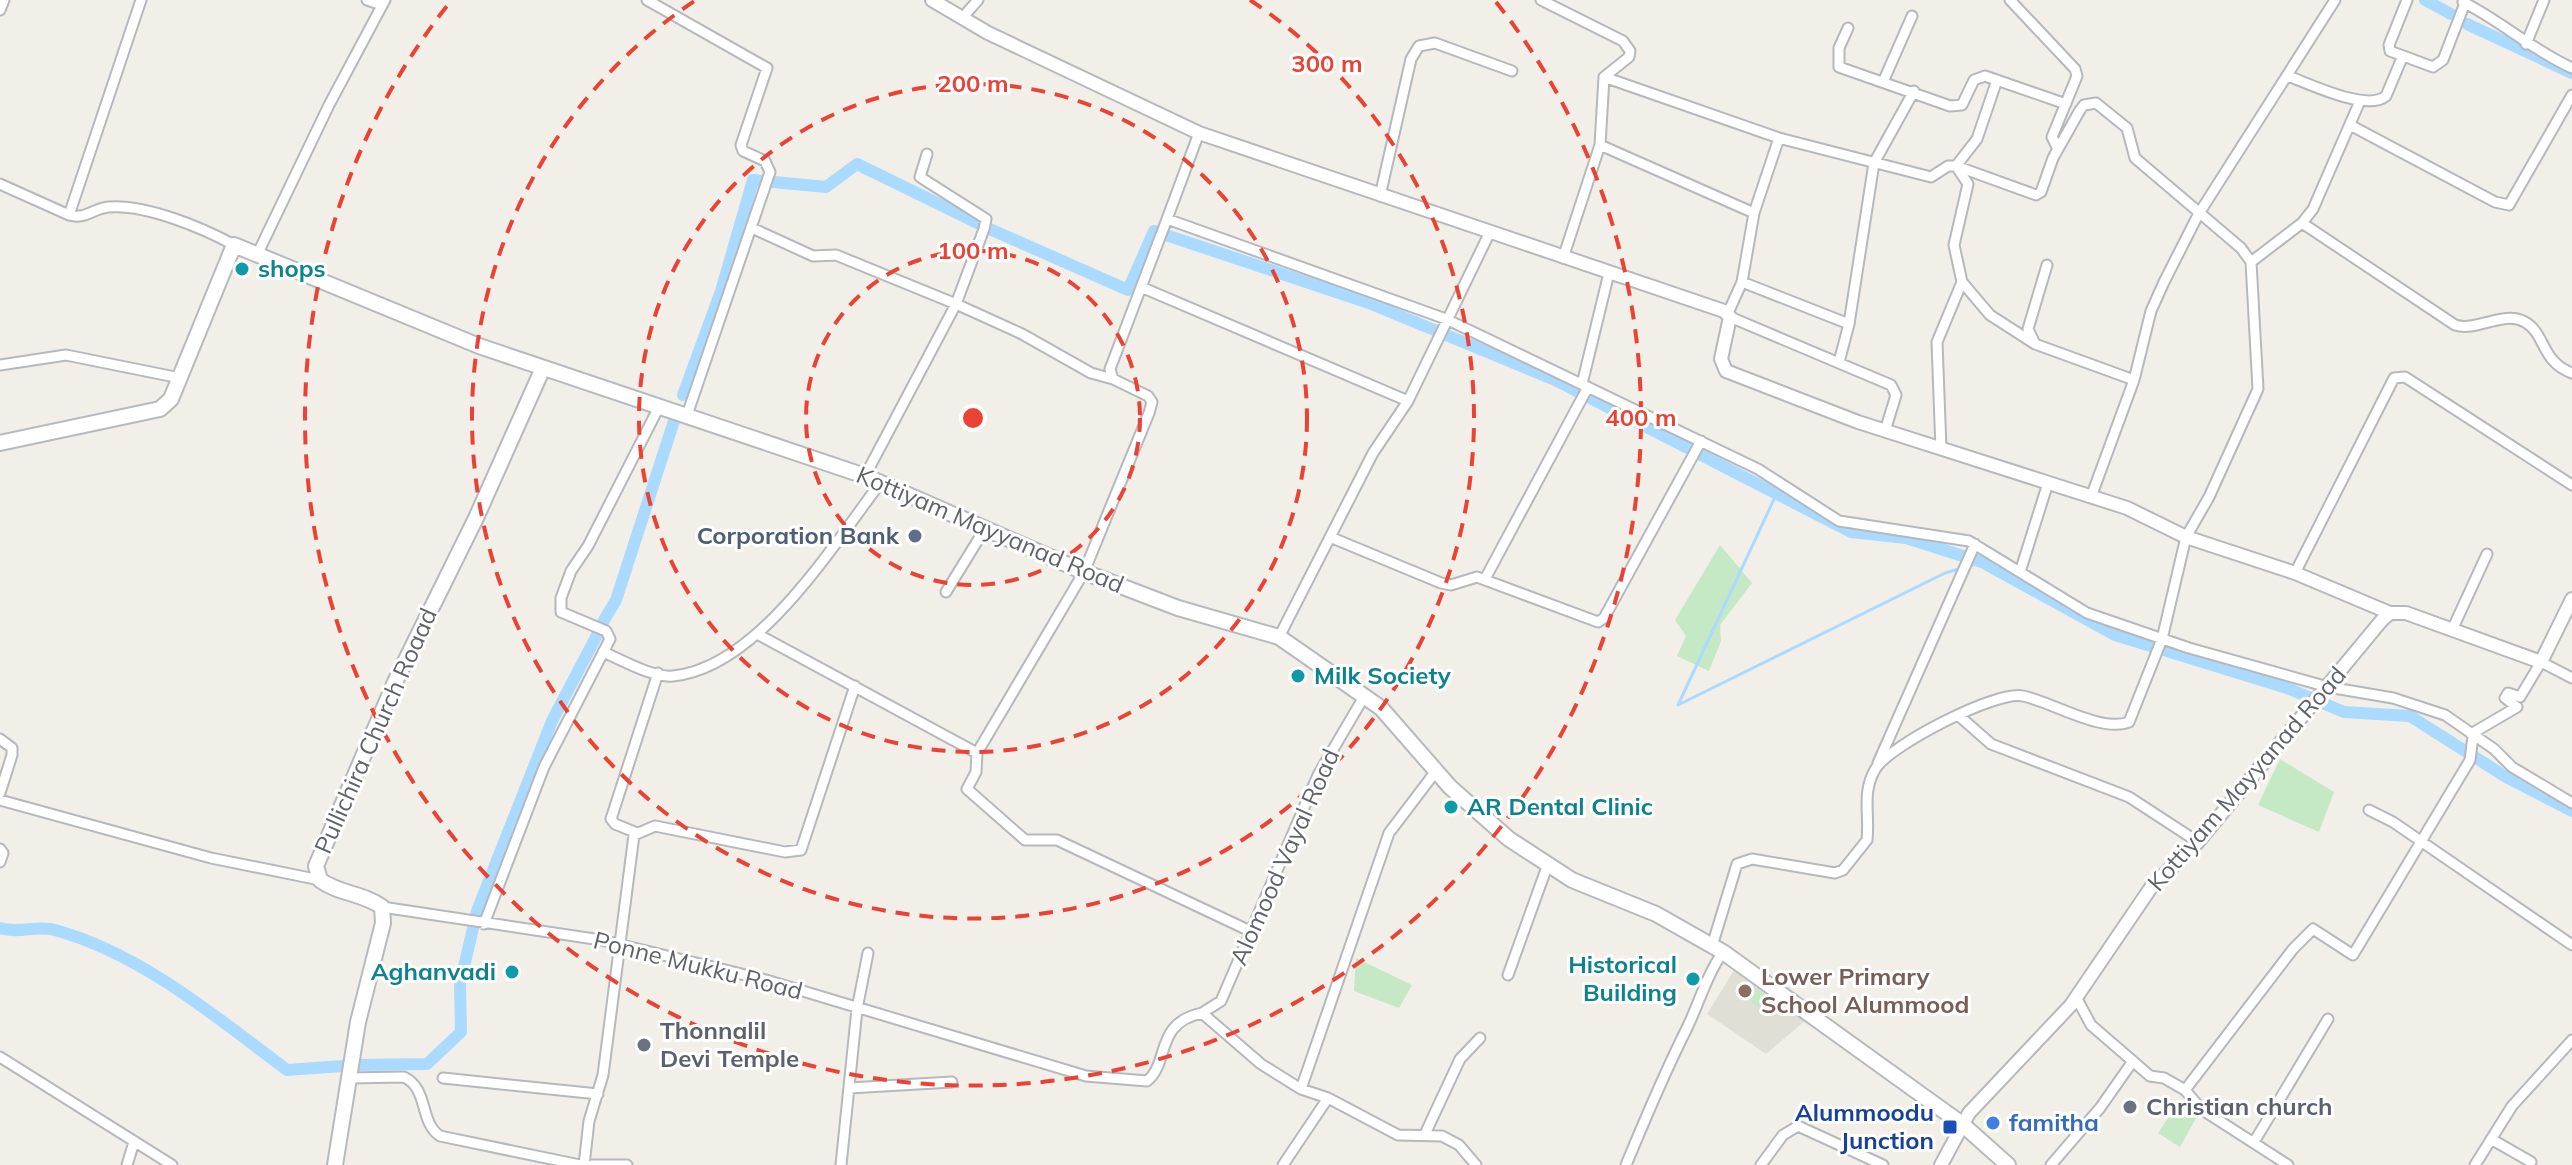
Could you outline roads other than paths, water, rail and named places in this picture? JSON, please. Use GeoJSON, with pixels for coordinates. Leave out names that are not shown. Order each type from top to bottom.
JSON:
{"type":"FeatureCollection","features":[{"type":"Feature","properties":{"kind":"main road","name":"Kottiyam Mayyanad Road"},"geometry":{"type":"LineString","coordinates":[[234,245],[543,368],[881,482],[1084,572],[1178,608],[1279,637],[1381,708],[1436,771],[1484,819],[1572,880],[1656,914],[1717,949],[1962,1124],[2008,1165]]}},
{"type":"Feature","properties":{"kind":"main road"},"geometry":{"type":"LineString","coordinates":[[0,443],[148,413],[171,399],[234,245]]}},
{"type":"Feature","properties":{"kind":"main road","name":"Pullichira Church Roaad"},"geometry":{"type":"LineString","coordinates":[[382,907],[370,898],[331,889],[320,880],[316,866],[395,682],[476,518],[543,368]]}},
{"type":"Feature","properties":{"kind":"main road"},"geometry":{"type":"LineString","coordinates":[[335,1165],[348,1078],[383,923],[382,907]]}},
{"type":"Feature","properties":{"kind":"street"},"geometry":{"type":"LineString","coordinates":[[0,10],[4,0]]}},
{"type":"Feature","properties":{"kind":"street"},"geometry":{"type":"LineString","coordinates":[[69,215],[141,0]]}},
{"type":"Feature","properties":{"kind":"street"},"geometry":{"type":"LineString","coordinates":[[257,255],[329,105],[383,3],[367,0]]}},
{"type":"Feature","properties":{"kind":"street"},"geometry":{"type":"LineString","coordinates":[[647,0],[767,68],[741,145],[743,151],[765,161],[770,172],[687,415]]}},
{"type":"Feature","properties":{"kind":"street"},"geometry":{"type":"LineString","coordinates":[[932,0],[988,33],[1199,133],[1729,315],[1839,362],[1894,388],[1895,402],[1885,431]]}},
{"type":"Feature","properties":{"kind":"street"},"geometry":{"type":"LineString","coordinates":[[963,17],[978,0]]}},
{"type":"Feature","properties":{"kind":"street"},"geometry":{"type":"LineString","coordinates":[[1541,0],[1628,45],[1629,57],[1604,77],[1600,145],[1563,258]]}},
{"type":"Feature","properties":{"kind":"street"},"geometry":{"type":"LineString","coordinates":[[1604,77],[1779,138],[1931,177],[1948,166],[1956,166],[2036,195],[2041,192],[2058,149],[2052,137],[2077,76],[2075,69],[2010,0]]}},
{"type":"Feature","properties":{"kind":"street"},"geometry":{"type":"LineString","coordinates":[[2091,497],[2134,380],[2151,311],[2198,215],[2335,0]]}},
{"type":"Feature","properties":{"kind":"street"},"geometry":{"type":"LineString","coordinates":[[2407,0],[2389,45],[2390,51],[2402,58],[2440,65],[2462,1],[2494,18],[2526,44],[2572,68]]}},
{"type":"Feature","properties":{"kind":"street"},"geometry":{"type":"LineString","coordinates":[[2526,44],[2544,0]]}},
{"type":"Feature","properties":{"kind":"street"},"geometry":{"type":"LineString","coordinates":[[1883,82],[1912,16]]}},
{"type":"Feature","properties":{"kind":"street"},"geometry":{"type":"LineString","coordinates":[[1848,28],[1839,48],[1839,67],[1957,107],[1966,100],[1978,76],[2066,104]]}},
{"type":"Feature","properties":{"kind":"street"},"geometry":{"type":"LineString","coordinates":[[1380,196],[1411,59],[1419,46],[1435,43],[1512,71]]}},
{"type":"Feature","properties":{"kind":"street"},"geometry":{"type":"LineString","coordinates":[[2288,76],[2360,101],[2374,102],[2386,96],[2402,58]]}},
{"type":"Feature","properties":{"kind":"street"},"geometry":{"type":"LineString","coordinates":[[1956,166],[1977,139],[1997,80]]}},
{"type":"Feature","properties":{"kind":"street"},"geometry":{"type":"LineString","coordinates":[[1839,362],[1849,324],[1874,163],[1914,91]]}},
{"type":"Feature","properties":{"kind":"street"},"geometry":{"type":"LineString","coordinates":[[2350,125],[2495,202],[2509,205],[2572,95]]}},
{"type":"Feature","properties":{"kind":"street"},"geometry":{"type":"LineString","coordinates":[[2251,262],[2302,223],[2320,199],[2360,101]]}},
{"type":"Feature","properties":{"kind":"street"},"geometry":{"type":"LineString","coordinates":[[1877,766],[1936,724],[2011,695],[2120,725],[2129,722],[2162,639],[2186,537],[2209,497],[2258,389],[2251,262],[2241,248],[2198,215],[2135,158],[2127,128],[2096,103],[2080,110],[2053,158]]}},
{"type":"Feature","properties":{"kind":"street"},"geometry":{"type":"LineString","coordinates":[[1113,379],[1110,369],[1199,133]]}},
{"type":"Feature","properties":{"kind":"street"},"geometry":{"type":"LineString","coordinates":[[1779,138],[1754,213],[1742,282],[1729,315],[1721,359],[1726,371],[1885,431],[2127,508],[2186,537],[2295,573],[2390,613],[2406,613],[2541,662],[2572,678]]}},
{"type":"Feature","properties":{"kind":"street"},"geometry":{"type":"LineString","coordinates":[[1600,145],[1754,213]]}},
{"type":"Feature","properties":{"kind":"street"},"geometry":{"type":"LineString","coordinates":[[865,476],[956,304],[986,219],[920,177],[927,154]]}},
{"type":"Feature","properties":{"kind":"street"},"geometry":{"type":"LineString","coordinates":[[1956,166],[1968,184],[1954,245],[1962,282],[1990,315],[2035,344],[2134,380]]}},
{"type":"Feature","properties":{"kind":"street"},"geometry":{"type":"LineString","coordinates":[[0,184],[80,218],[113,206],[205,229],[234,245]]}},
{"type":"Feature","properties":{"kind":"street"},"geometry":{"type":"LineString","coordinates":[[1167,219],[1446,319],[1758,469],[1839,521],[1975,544],[2087,613],[2162,639],[2328,687],[2393,698],[2445,715],[2512,767],[2572,803]]}},
{"type":"Feature","properties":{"kind":"street"},"geometry":{"type":"LineString","coordinates":[[2302,223],[2455,325],[2469,327],[2507,319],[2523,321],[2533,331],[2549,359],[2572,373]]}},
{"type":"Feature","properties":{"kind":"street"},"geometry":{"type":"LineString","coordinates":[[752,228],[813,256],[836,255],[956,304],[1022,334],[1091,373],[1113,379],[1148,396],[1151,406],[1084,572],[977,753],[976,772],[967,789],[1025,840],[1057,840],[1250,931]]}},
{"type":"Feature","properties":{"kind":"street"},"geometry":{"type":"LineString","coordinates":[[1279,637],[1373,453],[1408,401],[1489,234]]}},
{"type":"Feature","properties":{"kind":"street"},"geometry":{"type":"LineString","coordinates":[[2035,344],[2028,329],[2047,265]]}},
{"type":"Feature","properties":{"kind":"street"},"geometry":{"type":"LineString","coordinates":[[1485,579],[1585,385],[1609,273]]}},
{"type":"Feature","properties":{"kind":"street"},"geometry":{"type":"LineString","coordinates":[[1742,282],[1849,324]]}},
{"type":"Feature","properties":{"kind":"street"},"geometry":{"type":"LineString","coordinates":[[1941,449],[1937,342],[1962,282]]}},
{"type":"Feature","properties":{"kind":"street"},"geometry":{"type":"LineString","coordinates":[[1141,287],[1408,401]]}},
{"type":"Feature","properties":{"kind":"street"},"geometry":{"type":"LineString","coordinates":[[0,365],[66,355],[180,378]]}},
{"type":"Feature","properties":{"kind":"street"},"geometry":{"type":"LineString","coordinates":[[2295,573],[2394,378],[2405,377],[2572,485]]}},
{"type":"Feature","properties":{"kind":"street"},"geometry":{"type":"LineString","coordinates":[[484,924],[544,767],[610,635],[561,612],[561,598],[571,571],[588,546],[660,405]]}},
{"type":"Feature","properties":{"kind":"street"},"geometry":{"type":"LineString","coordinates":[[1330,537],[1451,585],[1467,577],[1485,579],[1590,621],[1604,618],[1701,441]]}},
{"type":"Feature","properties":{"kind":"street"},"geometry":{"type":"LineString","coordinates":[[603,652],[674,676],[717,660],[759,635],[772,624],[881,482]]}},
{"type":"Feature","properties":{"kind":"street"},"geometry":{"type":"LineString","coordinates":[[2020,572],[2048,483]]}},
{"type":"Feature","properties":{"kind":"street"},"geometry":{"type":"LineString","coordinates":[[946,592],[986,527]]}},
{"type":"Feature","properties":{"kind":"street"},"geometry":{"type":"LineString","coordinates":[[1626,1165],[1710,970],[1737,864],[1743,860],[1835,873],[1843,870],[1867,840],[1865,796],[1975,544]]}},
{"type":"Feature","properties":{"kind":"street"},"geometry":{"type":"LineString","coordinates":[[2452,630],[2487,554]]}},
{"type":"Feature","properties":{"kind":"street"},"geometry":{"type":"LineString","coordinates":[[2472,735],[2517,707],[2505,698],[2508,693],[2520,697],[2572,599]]}},
{"type":"Feature","properties":{"kind":"street","name":"Kottiyam Mayyanad Road"},"geometry":{"type":"LineString","coordinates":[[1941,1165],[1962,1124],[2076,997],[2152,886],[2198,842],[2390,613]]}},
{"type":"Feature","properties":{"kind":"street"},"geometry":{"type":"LineString","coordinates":[[759,635],[977,753]]}},
{"type":"Feature","properties":{"kind":"street"},"geometry":{"type":"LineString","coordinates":[[658,673],[611,819],[636,834],[655,826],[785,852],[801,850],[855,686]]}},
{"type":"Feature","properties":{"kind":"street","name":"Alomood Vayal Road"},"geometry":{"type":"LineString","coordinates":[[857,1009],[1086,1076],[1147,1081],[1153,1076],[1164,1039],[1170,1032],[1221,1001],[1318,775],[1365,695]]}},
{"type":"Feature","properties":{"kind":"street"},"geometry":{"type":"LineString","coordinates":[[1958,715],[1991,744],[2129,797],[2198,842]]}},
{"type":"Feature","properties":{"kind":"street"},"geometry":{"type":"LineString","coordinates":[[2185,1090],[2293,949],[2313,929],[2353,955],[2418,842],[2470,760],[2472,735]]}},
{"type":"Feature","properties":{"kind":"street"},"geometry":{"type":"LineString","coordinates":[[0,739],[12,748],[12,755],[0,793]]}},
{"type":"Feature","properties":{"kind":"street"},"geometry":{"type":"LineString","coordinates":[[1301,1089],[1389,833],[1436,771]]}},
{"type":"Feature","properties":{"kind":"street"},"geometry":{"type":"LineString","coordinates":[[0,800],[211,858],[320,880]]}},
{"type":"Feature","properties":{"kind":"street"},"geometry":{"type":"LineString","coordinates":[[2369,810],[2393,822],[2572,945]]}},
{"type":"Feature","properties":{"kind":"street"},"geometry":{"type":"LineString","coordinates":[[348,1078],[404,1077],[412,1081],[425,1103],[429,1124],[440,1136],[582,1165],[589,1121],[598,1094],[622,945],[625,890],[636,834]]}},
{"type":"Feature","properties":{"kind":"street"},"geometry":{"type":"LineString","coordinates":[[0,849],[3,853],[0,862]]}},
{"type":"Feature","properties":{"kind":"street"},"geometry":{"type":"LineString","coordinates":[[1508,975],[1548,864]]}},
{"type":"Feature","properties":{"kind":"street","name":"Ponne Mukku Road"},"geometry":{"type":"LineString","coordinates":[[382,907],[622,945],[766,980],[857,1009]]}},
{"type":"Feature","properties":{"kind":"street"},"geometry":{"type":"LineString","coordinates":[[841,1165],[857,1009],[868,953]]}},
{"type":"Feature","properties":{"kind":"street"},"geometry":{"type":"LineString","coordinates":[[2076,997],[2091,1025],[2150,1076],[2164,1078],[2185,1090],[2201,1109],[2288,1165]]}},
{"type":"Feature","properties":{"kind":"street"},"geometry":{"type":"LineString","coordinates":[[1202,1013],[1261,1064],[1301,1089],[1328,1098],[1398,1135],[1442,1136],[1459,1145],[1476,1165]]}},
{"type":"Feature","properties":{"kind":"street"},"geometry":{"type":"LineString","coordinates":[[2254,1142],[2328,1019]]}},
{"type":"Feature","properties":{"kind":"street"},"geometry":{"type":"LineString","coordinates":[[1425,1134],[1460,1059],[1480,1038]]}},
{"type":"Feature","properties":{"kind":"street"},"geometry":{"type":"LineString","coordinates":[[2475,1165],[2512,1106],[2572,1040]]}},
{"type":"Feature","properties":{"kind":"street"},"geometry":{"type":"LineString","coordinates":[[0,1057],[172,1165]]}},
{"type":"Feature","properties":{"kind":"street"},"geometry":{"type":"LineString","coordinates":[[2051,1165],[2100,1108],[2133,1061]]}},
{"type":"Feature","properties":{"kind":"street"},"geometry":{"type":"LineString","coordinates":[[443,1078],[598,1094]]}},
{"type":"Feature","properties":{"kind":"street"},"geometry":{"type":"LineString","coordinates":[[849,1088],[952,1082]]}},
{"type":"Feature","properties":{"kind":"street"},"geometry":{"type":"LineString","coordinates":[[1283,1165],[1328,1098]]}},
{"type":"Feature","properties":{"kind":"street"},"geometry":{"type":"LineString","coordinates":[[1761,1165],[1783,1135],[1798,1126],[1883,1165]]}},
{"type":"Feature","properties":{"kind":"street"},"geometry":{"type":"LineString","coordinates":[[2491,1139],[2531,1162]]}},
{"type":"Feature","properties":{"kind":"street"},"geometry":{"type":"LineString","coordinates":[[127,1165],[134,1142]]}},
{"type":"Feature","properties":{"kind":"street"},"geometry":{"type":"LineString","coordinates":[[592,1165],[627,1165]]}},
{"type":"Feature","properties":{"kind":"waterway"},"geometry":{"type":"LineString","coordinates":[[2425,0],[2451,14]]}},
{"type":"Feature","properties":{"kind":"waterway"},"geometry":{"type":"LineString","coordinates":[[2467,24],[2572,73]]}},
{"type":"Feature","properties":{"kind":"waterway"},"geometry":{"type":"LineString","coordinates":[[683,395],[721,291],[753,180],[826,187],[857,164],[992,230],[1128,290],[1154,231],[1369,303],[1555,380],[1851,532],[1906,538],[1982,562],[2115,635],[2287,688],[2344,712],[2410,716],[2506,777],[2572,811]]}},
{"type":"Feature","properties":{"kind":"waterway"},"geometry":{"type":"LineString","coordinates":[[603,622],[616,600],[674,421]]}},
{"type":"Feature","properties":{"kind":"waterway"},"geometry":{"type":"LineString","coordinates":[[1776,495],[1678,705],[1945,573],[1982,562]]}},
{"type":"Feature","properties":{"kind":"waterway"},"geometry":{"type":"LineString","coordinates":[[358,1065],[427,1064],[461,1032],[460,984],[477,911],[552,721],[597,635]]}},
{"type":"Feature","properties":{"kind":"waterway"},"geometry":{"type":"LineString","coordinates":[[0,928],[55,930],[118,955],[177,989],[287,1070],[343,1066]]}},
{"type":"Feature","properties":{"kind":"place","name":"shops"},"geometry":{"type":"Point","coordinates":[242,269]}},
{"type":"Feature","properties":{"kind":"place","name":"Corporation Bank"},"geometry":{"type":"Point","coordinates":[915,536]}},
{"type":"Feature","properties":{"kind":"place","name":"Milk Society"},"geometry":{"type":"Point","coordinates":[1298,676]}},
{"type":"Feature","properties":{"kind":"place","name":"AR Dental Clinic"},"geometry":{"type":"Point","coordinates":[1451,807]}},
{"type":"Feature","properties":{"kind":"place","name":"Aghanvadi"},"geometry":{"type":"Point","coordinates":[512,972]}},
{"type":"Feature","properties":{"kind":"place","name":"Historical Building"},"geometry":{"type":"Point","coordinates":[1693,979]}},
{"type":"Feature","properties":{"kind":"place","name":"Lower Primary School Alummood"},"geometry":{"type":"Point","coordinates":[1745,991]}},
{"type":"Feature","properties":{"kind":"place","name":"Thonnalil Devi Temple"},"geometry":{"type":"Point","coordinates":[644,1045]}},
{"type":"Feature","properties":{"kind":"place","name":"Christian church"},"geometry":{"type":"Point","coordinates":[2130,1107]}},
{"type":"Feature","properties":{"kind":"place","name":"famitha"},"geometry":{"type":"Point","coordinates":[1993,1123]}},
{"type":"Feature","properties":{"kind":"place","name":"Alummoodu Junction"},"geometry":{"type":"Point","coordinates":[1950,1127]}}]}
